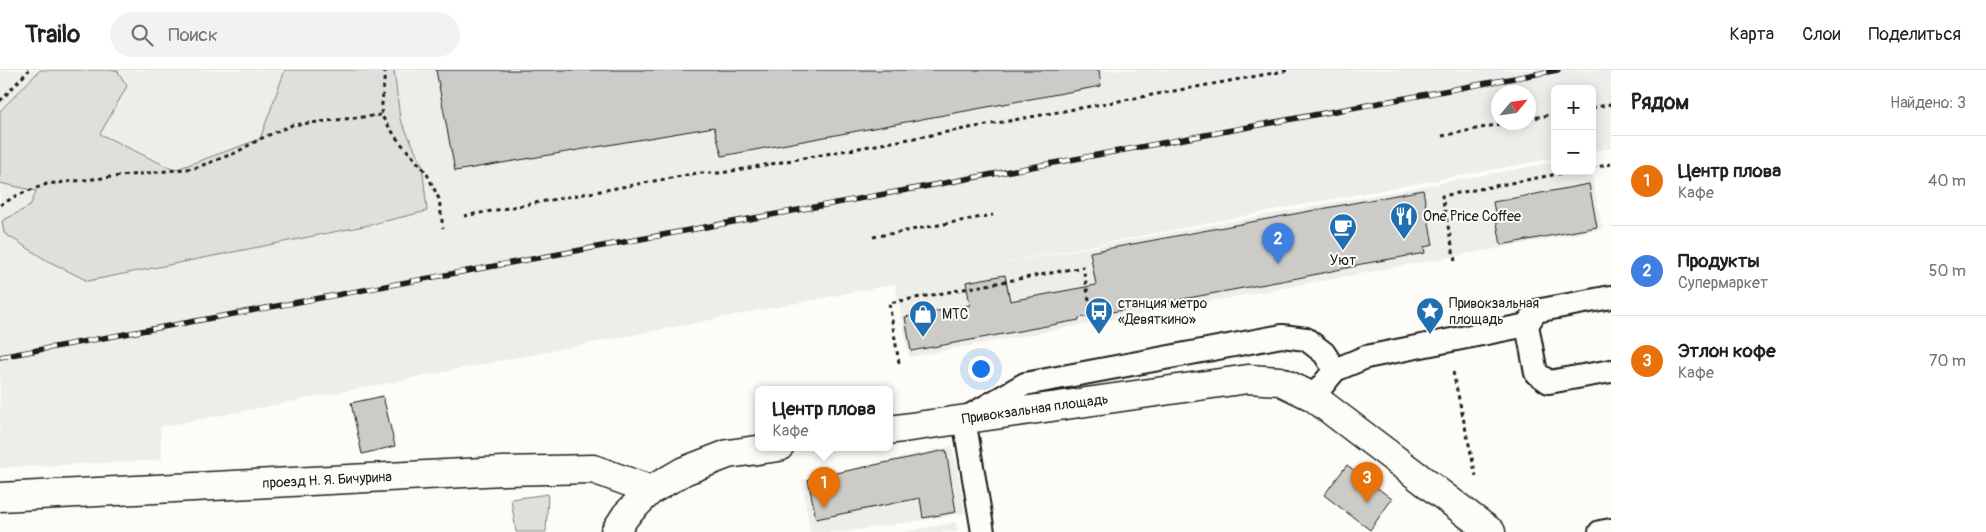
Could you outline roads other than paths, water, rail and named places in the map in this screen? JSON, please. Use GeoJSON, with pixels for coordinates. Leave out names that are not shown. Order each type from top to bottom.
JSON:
{"type":"FeatureCollection","features":[{"type":"Feature","properties":{"kind":"street","name":"Привокзальная площадь"},"geometry":{"type":"LineString","coordinates":[[893,429],[1248,379],[1280,381],[1313,397],[1491,532]]}},
{"type":"Feature","properties":{"kind":"street"},"geometry":{"type":"LineString","coordinates":[[615,532],[626,515],[651,490],[684,471],[728,454],[755,450]]}},
{"type":"Feature","properties":{"kind":"street","name":"проезд Н. Я. Бичурина"},"geometry":{"type":"LineString","coordinates":[[0,497],[494,471],[593,469],[651,490]]}},
{"type":"Feature","properties":{"kind":"lane"},"geometry":{"type":"LineString","coordinates":[[1611,298],[1536,311],[1527,325],[1536,373],[1550,382],[1611,371]]}},
{"type":"Feature","properties":{"kind":"lane"},"geometry":{"type":"LineString","coordinates":[[1313,397],[1335,370],[1366,357],[1527,325]]}},
{"type":"Feature","properties":{"kind":"lane"},"geometry":{"type":"LineString","coordinates":[[983,532],[964,419],[1025,384],[1282,336],[1306,339],[1324,353],[1335,370]]}},
{"type":"Feature","properties":{"kind":"lane"},"geometry":{"type":"LineString","coordinates":[[1600,532],[1611,530]]}},
{"type":"Feature","properties":{"kind":"railway"},"geometry":{"type":"LineString","coordinates":[[0,357],[1558,70]]}},
{"type":"Feature","properties":{"kind":"place","name":"One Price Coffee"},"geometry":{"type":"Point","coordinates":[1404,240]}},
{"type":"Feature","properties":{"kind":"place","name":"Уют"},"geometry":{"type":"Point","coordinates":[1343,251]}},
{"type":"Feature","properties":{"kind":"place","name":"Продукты"},"geometry":{"type":"Point","coordinates":[1278,264]}},
{"type":"Feature","properties":{"kind":"place","name":"станция метро «Девяткино»"},"geometry":{"type":"Point","coordinates":[1099,335]}},
{"type":"Feature","properties":{"kind":"place","name":"Привокзальная площадь"},"geometry":{"type":"Point","coordinates":[1430,335]}},
{"type":"Feature","properties":{"kind":"place","name":"МТС"},"geometry":{"type":"Point","coordinates":[923,338]}},
{"type":"Feature","properties":{"kind":"place","name":"Этлон кофе"},"geometry":{"type":"Point","coordinates":[1367,503]}},
{"type":"Feature","properties":{"kind":"place","name":"Центр плова"},"geometry":{"type":"Point","coordinates":[824,508]}}]}
